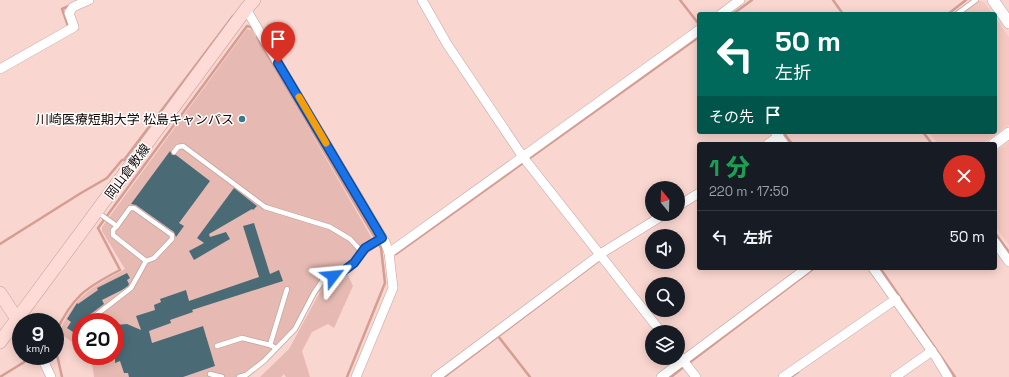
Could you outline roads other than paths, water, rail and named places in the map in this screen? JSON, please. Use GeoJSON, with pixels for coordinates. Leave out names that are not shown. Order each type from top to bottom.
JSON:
{"type":"FeatureCollection","features":[{"type":"Feature","properties":{"kind":"main road","name":"岡山倉敷線"},"geometry":{"type":"LineString","coordinates":[[25,313],[99,214],[250,5]]}},
{"type":"Feature","properties":{"kind":"main road"},"geometry":{"type":"LineString","coordinates":[[0,293],[14,313]]}},
{"type":"Feature","properties":{"kind":"main road","name":"岡山倉敷線"},"geometry":{"type":"LineString","coordinates":[[0,342],[12,329]]}},
{"type":"Feature","properties":{"kind":"street"},"geometry":{"type":"LineString","coordinates":[[0,69],[74,28],[69,13],[73,7],[89,0]]}},
{"type":"Feature","properties":{"kind":"street"},"geometry":{"type":"LineString","coordinates":[[422,0],[447,44],[525,160],[655,325]]}},
{"type":"Feature","properties":{"kind":"street"},"geometry":{"type":"LineString","coordinates":[[724,12],[740,0]]}},
{"type":"Feature","properties":{"kind":"street"},"geometry":{"type":"LineString","coordinates":[[993,0],[1009,23]]}},
{"type":"Feature","properties":{"kind":"street"},"geometry":{"type":"LineString","coordinates":[[250,5],[379,240],[389,253],[393,288],[356,377]]}},
{"type":"Feature","properties":{"kind":"street"},"geometry":{"type":"LineString","coordinates":[[389,253],[525,160],[697,31]]}},
{"type":"Feature","properties":{"kind":"street"},"geometry":{"type":"LineString","coordinates":[[997,142],[1009,133]]}},
{"type":"Feature","properties":{"kind":"street"},"geometry":{"type":"LineString","coordinates":[[685,202],[697,194]]}},
{"type":"Feature","properties":{"kind":"street"},"geometry":{"type":"LineString","coordinates":[[436,377],[602,257],[655,221]]}},
{"type":"Feature","properties":{"kind":"street"},"geometry":{"type":"LineString","coordinates":[[997,245],[1009,262]]}},
{"type":"Feature","properties":{"kind":"street"},"geometry":{"type":"LineString","coordinates":[[685,360],[804,270]]}},
{"type":"Feature","properties":{"kind":"street"},"geometry":{"type":"LineString","coordinates":[[874,270],[948,377]]}},
{"type":"Feature","properties":{"kind":"street"},"geometry":{"type":"LineString","coordinates":[[783,377],[896,300]]}},
{"type":"Feature","properties":{"kind":"street"},"geometry":{"type":"LineString","coordinates":[[894,377],[933,354]]}},
{"type":"Feature","properties":{"kind":"street"},"geometry":{"type":"LineString","coordinates":[[685,363],[696,377]]}},
{"type":"Feature","properties":{"kind":"street"},"geometry":{"type":"LineString","coordinates":[[46,365],[51,377]]}},
{"type":"Feature","properties":{"kind":"street"},"geometry":{"type":"LineString","coordinates":[[661,377],[678,365]]}},
{"type":"Feature","properties":{"kind":"lane"},"geometry":{"type":"LineString","coordinates":[[960,12],[976,0]]}},
{"type":"Feature","properties":{"kind":"lane"},"geometry":{"type":"LineString","coordinates":[[174,152],[178,147],[183,146],[265,206],[330,227],[350,239],[362,252]]}},
{"type":"Feature","properties":{"kind":"lane"},"geometry":{"type":"LineString","coordinates":[[99,313],[131,288],[146,261],[154,258],[172,239],[172,235],[134,208],[130,208],[113,230],[113,235],[146,261]]}},
{"type":"Feature","properties":{"kind":"lane"},"geometry":{"type":"LineString","coordinates":[[99,214],[117,226]]}},
{"type":"Feature","properties":{"kind":"lane"},"geometry":{"type":"LineString","coordinates":[[239,377],[246,375],[264,361],[295,329],[314,292],[323,280],[342,272],[354,263],[365,248],[379,240]]}},
{"type":"Feature","properties":{"kind":"lane"},"geometry":{"type":"LineString","coordinates":[[270,345],[286,289]]}},
{"type":"Feature","properties":{"kind":"lane"},"geometry":{"type":"LineString","coordinates":[[216,346],[242,338],[276,348]]}},
{"type":"Feature","properties":{"kind":"lane"},"geometry":{"type":"LineString","coordinates":[[210,374],[222,377]]}},
{"type":"Feature","properties":{"kind":"waterway"},"geometry":{"type":"LineString","coordinates":[[680,0],[697,22]]}},
{"type":"Feature","properties":{"kind":"waterway"},"geometry":{"type":"LineString","coordinates":[[736,12],[752,0]]}},
{"type":"Feature","properties":{"kind":"waterway"},"geometry":{"type":"LineString","coordinates":[[833,0],[842,12]]}},
{"type":"Feature","properties":{"kind":"waterway"},"geometry":{"type":"LineString","coordinates":[[951,12],[966,0]]}},
{"type":"Feature","properties":{"kind":"waterway"},"geometry":{"type":"LineString","coordinates":[[67,27],[68,26],[62,9],[71,5]]}},
{"type":"Feature","properties":{"kind":"waterway"},"geometry":{"type":"LineString","coordinates":[[0,244],[107,178],[122,160],[124,160],[233,16]]}},
{"type":"Feature","properties":{"kind":"waterway"},"geometry":{"type":"LineString","coordinates":[[64,316],[74,302],[89,288],[120,270],[98,228],[247,26],[253,29]]}},
{"type":"Feature","properties":{"kind":"waterway"},"geometry":{"type":"LineString","coordinates":[[257,37],[381,248],[385,283],[347,377]]}},
{"type":"Feature","properties":{"kind":"waterway"},"geometry":{"type":"LineString","coordinates":[[396,254],[697,38]]}},
{"type":"Feature","properties":{"kind":"waterway"},"geometry":{"type":"LineString","coordinates":[[784,134],[790,142]]}},
{"type":"Feature","properties":{"kind":"waterway"},"geometry":{"type":"LineString","coordinates":[[924,134],[930,142]]}},
{"type":"Feature","properties":{"kind":"waterway"},"geometry":{"type":"LineString","coordinates":[[997,236],[1009,252]]}},
{"type":"Feature","properties":{"kind":"waterway"},"geometry":{"type":"LineString","coordinates":[[444,377],[601,259]]}},
{"type":"Feature","properties":{"kind":"waterway"},"geometry":{"type":"LineString","coordinates":[[689,363],[812,270]]}},
{"type":"Feature","properties":{"kind":"waterway"},"geometry":{"type":"LineString","coordinates":[[881,270],[955,377]]}},
{"type":"Feature","properties":{"kind":"waterway"},"geometry":{"type":"LineString","coordinates":[[498,336],[530,377]]}},
{"type":"Feature","properties":{"kind":"waterway"},"geometry":{"type":"LineString","coordinates":[[0,377],[19,365]]}},
{"type":"Feature","properties":{"kind":"waterway"},"geometry":{"type":"LineString","coordinates":[[59,365],[62,377]]}},
{"type":"Feature","properties":{"kind":"waterway"},"geometry":{"type":"LineString","coordinates":[[671,377],[685,366]]}},
{"type":"Feature","properties":{"kind":"waterway"},"geometry":{"type":"LineString","coordinates":[[791,377],[798,372]]}},
{"type":"Feature","properties":{"kind":"place","name":"川崎医療短期大学 松島キャンパス"},"geometry":{"type":"Point","coordinates":[242,119]}}]}
